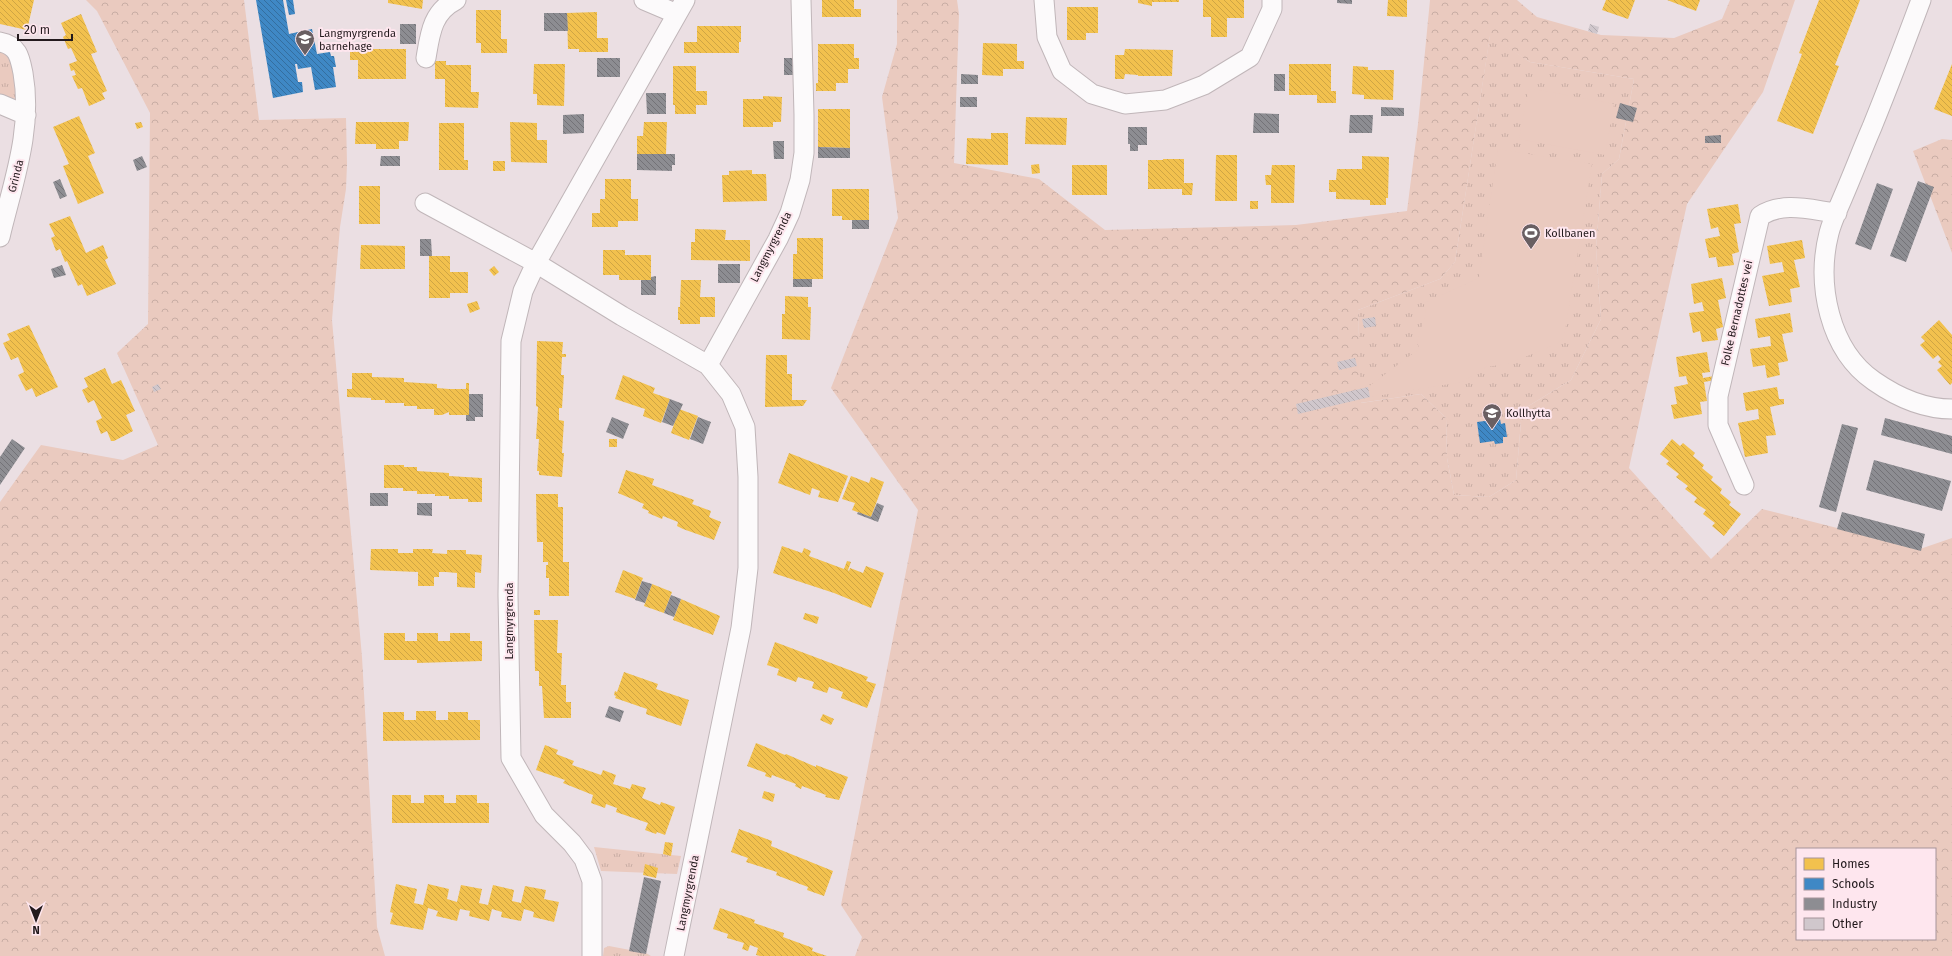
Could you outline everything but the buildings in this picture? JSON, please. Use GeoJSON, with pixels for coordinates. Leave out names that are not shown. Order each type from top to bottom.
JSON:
{"type":"FeatureCollection","features":[{"type":"Feature","properties":{"kind":"street"},"geometry":{"type":"LineString","coordinates":[[426,58],[432,23],[450,3],[456,0]]}},
{"type":"Feature","properties":{"kind":"street","name":"Langmyrgrenda"},"geometry":{"type":"LineString","coordinates":[[592,956],[592,881],[584,859],[572,843],[544,815],[511,758],[508,587],[511,341],[523,291],[536,264],[681,7],[644,0]]}},
{"type":"Feature","properties":{"kind":"street","name":"Langmyrgrenda"},"geometry":{"type":"LineString","coordinates":[[708,365],[778,239],[790,213],[800,180],[804,153],[801,0]]}},
{"type":"Feature","properties":{"kind":"street"},"geometry":{"type":"LineString","coordinates":[[1044,0],[1047,37],[1062,71],[1092,94],[1126,104],[1165,100],[1204,85],[1250,57],[1272,9],[1272,0]]}},
{"type":"Feature","properties":{"kind":"street"},"geometry":{"type":"LineString","coordinates":[[1921,0],[1896,67],[1829,233],[1824,265],[1826,297],[1832,322],[1845,351],[1865,375],[1884,388],[1909,401],[1942,409],[1952,409]]}},
{"type":"Feature","properties":{"kind":"street","name":"Grinda"},"geometry":{"type":"LineString","coordinates":[[0,42],[10,44],[20,57],[26,90],[26,115],[23,146],[0,237]]}},
{"type":"Feature","properties":{"kind":"street"},"geometry":{"type":"LineString","coordinates":[[0,104],[26,115]]}},
{"type":"Feature","properties":{"kind":"street","name":"Langmyrgrenda"},"geometry":{"type":"LineString","coordinates":[[424,203],[536,264],[622,316],[708,365],[731,394],[745,427],[748,476],[748,568],[741,628],[674,956]]}},
{"type":"Feature","properties":{"kind":"street","name":"Folke Bernadottes vei"},"geometry":{"type":"LineString","coordinates":[[1744,485],[1718,425],[1718,396],[1760,216],[1769,210],[1786,207],[1836,213]]}},
{"type":"Feature","properties":{"kind":"green space"},"geometry":{"type":"Polygon","coordinates":[[[86,0],[244,0],[259,120],[346,118],[346,189],[340,227],[332,320],[362,657],[377,927],[385,956],[0,956],[0,502],[41,445],[123,460],[158,445],[117,353],[148,324],[150,113],[97,11],[86,0]]]}},
{"type":"Feature","properties":{"kind":"green space"},"geometry":{"type":"Polygon","coordinates":[[[897,0],[957,0],[959,14],[954,163],[1039,179],[1105,230],[1296,225],[1407,211],[1418,124],[1430,0],[1517,0],[1537,17],[1601,35],[1674,38],[1722,19],[1730,0],[1795,0],[1763,92],[1687,204],[1629,468],[1711,559],[1762,509],[1920,549],[1952,538],[1952,956],[855,956],[862,937],[841,905],[918,510],[831,388],[898,218],[882,97],[897,44],[897,0]],[[1490,36],[1455,262],[1440,279],[1358,310],[1361,403],[1421,394],[1446,418],[1447,458],[1454,495],[1489,497],[1516,480],[1522,410],[1571,380],[1601,319],[1596,248],[1602,174],[1619,159],[1634,79],[1530,62],[1490,36]]]}},
{"type":"Feature","properties":{"kind":"green space"},"geometry":{"type":"Polygon","coordinates":[[[1490,35],[1530,62],[1634,79],[1619,159],[1602,174],[1596,248],[1601,319],[1571,380],[1522,410],[1516,480],[1489,497],[1454,495],[1447,458],[1446,418],[1421,394],[1360,403],[1358,310],[1440,279],[1455,262],[1490,35]]]}},
{"type":"Feature","properties":{"kind":"green space"},"geometry":{"type":"Polygon","coordinates":[[[0,49],[4,50],[12,61],[16,99],[0,95],[0,49]]]}},
{"type":"Feature","properties":{"kind":"green space"},"geometry":{"type":"Polygon","coordinates":[[[1529,88],[1614,104],[1605,155],[1519,139],[1529,88]]]}},
{"type":"Feature","properties":{"kind":"green space"},"geometry":{"type":"Polygon","coordinates":[[[1942,139],[1952,140],[1952,253],[1913,151],[1942,139]]]}},
{"type":"Feature","properties":{"kind":"green space","name":"Kollbanen"},"geometry":{"type":"Polygon","coordinates":[[[1498,149],[1592,164],[1564,337],[1557,344],[1507,364],[1486,367],[1462,382],[1370,397],[1368,387],[1419,349],[1417,340],[1426,315],[1424,303],[1479,278],[1498,149]]]}},
{"type":"Feature","properties":{"kind":"green space"},"geometry":{"type":"Polygon","coordinates":[[[594,847],[681,856],[677,874],[601,871],[594,847]]]}},
{"type":"Feature","properties":{"kind":"green space"},"geometry":{"type":"Polygon","coordinates":[[[609,946],[646,953],[651,956],[603,956],[604,948],[609,946]]]}},
{"type":"Feature","properties":{"kind":"place","name":"Langmyrgrenda barnehage"},"geometry":{"type":"Point","coordinates":[305,56]}},
{"type":"Feature","properties":{"kind":"place","name":"Kollbanen"},"geometry":{"type":"Point","coordinates":[1531,250]}},
{"type":"Feature","properties":{"kind":"place","name":"Kollhytta"},"geometry":{"type":"Point","coordinates":[1492,430]}}]}
